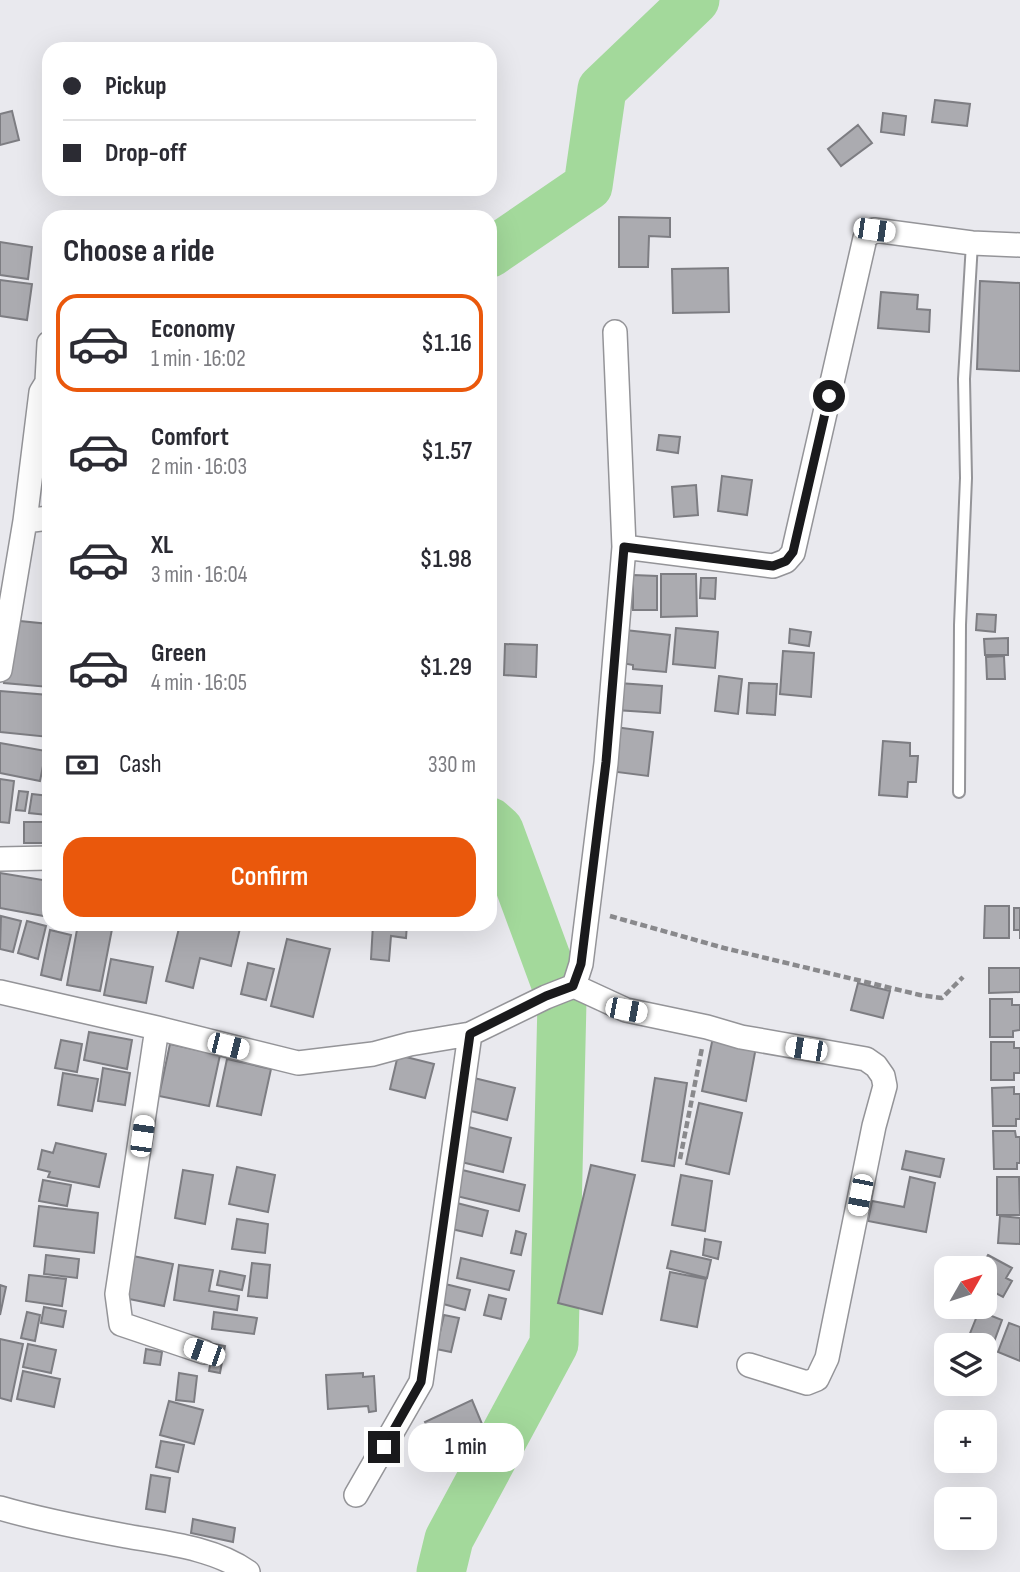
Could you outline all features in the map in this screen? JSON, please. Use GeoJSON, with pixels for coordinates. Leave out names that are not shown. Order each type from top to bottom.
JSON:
{"type":"FeatureCollection","features":[{"type":"Feature","properties":{"kind":"street"},"geometry":{"type":"LineString","coordinates":[[624,547],[773,566],[786,561],[793,552],[865,239],[874,230],[972,243],[1020,244]]}},
{"type":"Feature","properties":{"kind":"street"},"geometry":{"type":"LineString","coordinates":[[0,992],[298,1063],[373,1055],[410,1044],[470,1034],[560,991],[581,964],[589,910],[606,762],[624,547],[615,332]]}},
{"type":"Feature","properties":{"kind":"street"},"geometry":{"type":"LineString","coordinates":[[0,670],[25,521],[42,390]]}},
{"type":"Feature","properties":{"kind":"street"},"geometry":{"type":"LineString","coordinates":[[25,521],[42,519]]}},
{"type":"Feature","properties":{"kind":"street"},"geometry":{"type":"LineString","coordinates":[[0,859],[42,858]]}},
{"type":"Feature","properties":{"kind":"street"},"geometry":{"type":"LineString","coordinates":[[560,991],[626,1010],[741,1037],[866,1059],[876,1066],[883,1076],[886,1086],[868,1154],[827,1358],[817,1379],[807,1383],[749,1365]]}},
{"type":"Feature","properties":{"kind":"street"},"geometry":{"type":"LineString","coordinates":[[157,1028],[117,1294],[121,1324],[204,1352]]}},
{"type":"Feature","properties":{"kind":"street"},"geometry":{"type":"LineString","coordinates":[[356,1495],[421,1382],[470,1034]]}},
{"type":"Feature","properties":{"kind":"street"},"geometry":{"type":"LineString","coordinates":[[0,1508],[42,1521],[164,1543],[223,1558],[248,1572]]}},
{"type":"Feature","properties":{"kind":"lane"},"geometry":{"type":"LineString","coordinates":[[959,792],[960,625],[966,478],[964,379],[972,243]]}},
{"type":"Feature","properties":{"kind":"path"},"geometry":{"type":"LineString","coordinates":[[589,910],[724,948],[942,999],[963,977]]}},
{"type":"Feature","properties":{"kind":"path"},"geometry":{"type":"LineString","coordinates":[[680,1159],[707,1027]]}},
{"type":"Feature","properties":{"kind":"building"},"geometry":{"type":"Polygon","coordinates":[[[935,100],[970,104],[967,126],[932,122],[935,100]]]}},
{"type":"Feature","properties":{"kind":"building"},"geometry":{"type":"Polygon","coordinates":[[[12,111],[19,140],[0,145],[0,114],[12,111]]]}},
{"type":"Feature","properties":{"kind":"building"},"geometry":{"type":"Polygon","coordinates":[[[883,113],[906,116],[904,135],[881,132],[883,113]]]}},
{"type":"Feature","properties":{"kind":"building"},"geometry":{"type":"Polygon","coordinates":[[[858,125],[872,143],[841,166],[828,149],[858,125]]]}},
{"type":"Feature","properties":{"kind":"building"},"geometry":{"type":"Polygon","coordinates":[[[619,217],[670,218],[670,237],[649,236],[648,267],[619,267],[619,217]]]}},
{"type":"Feature","properties":{"kind":"building"},"geometry":{"type":"Polygon","coordinates":[[[0,242],[32,247],[28,279],[0,275],[0,242]]]}},
{"type":"Feature","properties":{"kind":"building"},"geometry":{"type":"Polygon","coordinates":[[[728,268],[729,312],[673,313],[672,269],[728,268]]]}},
{"type":"Feature","properties":{"kind":"building"},"geometry":{"type":"Polygon","coordinates":[[[0,280],[32,284],[27,320],[0,316],[0,280]]]}},
{"type":"Feature","properties":{"kind":"building"},"geometry":{"type":"Polygon","coordinates":[[[980,281],[1020,283],[1020,371],[977,369],[980,281]]]}},
{"type":"Feature","properties":{"kind":"building"},"geometry":{"type":"Polygon","coordinates":[[[881,292],[918,295],[917,309],[930,310],[929,332],[878,328],[881,292]]]}},
{"type":"Feature","properties":{"kind":"building"},"geometry":{"type":"Polygon","coordinates":[[[659,435],[680,437],[678,453],[657,450],[659,435]]]}},
{"type":"Feature","properties":{"kind":"building"},"geometry":{"type":"Polygon","coordinates":[[[722,476],[752,480],[747,515],[718,511],[722,476]]]}},
{"type":"Feature","properties":{"kind":"building"},"geometry":{"type":"Polygon","coordinates":[[[696,485],[698,515],[674,517],[672,487],[696,485]]]}},
{"type":"Feature","properties":{"kind":"building"},"geometry":{"type":"Polygon","coordinates":[[[661,574],[696,574],[697,616],[661,617],[661,574]]]}},
{"type":"Feature","properties":{"kind":"building"},"geometry":{"type":"Polygon","coordinates":[[[633,575],[657,576],[657,610],[633,610],[633,575]]]}},
{"type":"Feature","properties":{"kind":"building"},"geometry":{"type":"Polygon","coordinates":[[[701,578],[716,578],[715,599],[700,598],[701,578]]]}},
{"type":"Feature","properties":{"kind":"building"},"geometry":{"type":"Polygon","coordinates":[[[977,614],[996,615],[995,632],[976,630],[977,614]]]}},
{"type":"Feature","properties":{"kind":"building"},"geometry":{"type":"Polygon","coordinates":[[[10,620],[42,623],[42,686],[4,683],[10,620]]]}},
{"type":"Feature","properties":{"kind":"building"},"geometry":{"type":"Polygon","coordinates":[[[676,628],[718,632],[715,668],[673,664],[676,628]]]}},
{"type":"Feature","properties":{"kind":"building"},"geometry":{"type":"Polygon","coordinates":[[[790,629],[811,632],[809,646],[789,643],[790,629]]]}},
{"type":"Feature","properties":{"kind":"building"},"geometry":{"type":"Polygon","coordinates":[[[625,630],[670,635],[666,672],[633,669],[633,665],[622,663],[625,630]]]}},
{"type":"Feature","properties":{"kind":"building"},"geometry":{"type":"Polygon","coordinates":[[[1008,638],[1008,655],[985,655],[984,639],[1008,638]]]}},
{"type":"Feature","properties":{"kind":"building"},"geometry":{"type":"Polygon","coordinates":[[[505,644],[537,645],[536,677],[504,675],[505,644]]]}},
{"type":"Feature","properties":{"kind":"building"},"geometry":{"type":"Polygon","coordinates":[[[783,651],[814,653],[811,697],[780,694],[783,651]]]}},
{"type":"Feature","properties":{"kind":"building"},"geometry":{"type":"Polygon","coordinates":[[[1004,656],[1005,679],[987,679],[986,657],[1004,656]]]}},
{"type":"Feature","properties":{"kind":"building"},"geometry":{"type":"Polygon","coordinates":[[[719,676],[742,679],[738,714],[715,711],[719,676]]]}},
{"type":"Feature","properties":{"kind":"building"},"geometry":{"type":"Polygon","coordinates":[[[618,683],[662,686],[660,713],[616,710],[618,683]]]}},
{"type":"Feature","properties":{"kind":"building"},"geometry":{"type":"Polygon","coordinates":[[[749,683],[777,684],[775,715],[747,713],[749,683]]]}},
{"type":"Feature","properties":{"kind":"building"},"geometry":{"type":"Polygon","coordinates":[[[0,691],[42,694],[42,736],[0,732],[0,691]]]}},
{"type":"Feature","properties":{"kind":"building"},"geometry":{"type":"Polygon","coordinates":[[[615,727],[653,732],[648,776],[609,771],[615,727]]]}},
{"type":"Feature","properties":{"kind":"building"},"geometry":{"type":"Polygon","coordinates":[[[883,741],[910,743],[910,756],[918,756],[916,782],[908,782],[907,797],[879,795],[883,741]]]}},
{"type":"Feature","properties":{"kind":"building"},"geometry":{"type":"Polygon","coordinates":[[[0,743],[42,750],[40,781],[0,773],[0,743]]]}},
{"type":"Feature","properties":{"kind":"building"},"geometry":{"type":"Polygon","coordinates":[[[0,779],[14,781],[9,823],[0,822],[0,779]]]}},
{"type":"Feature","properties":{"kind":"building"},"geometry":{"type":"Polygon","coordinates":[[[19,791],[28,792],[25,811],[16,810],[19,791]]]}},
{"type":"Feature","properties":{"kind":"building"},"geometry":{"type":"Polygon","coordinates":[[[32,794],[42,795],[42,814],[29,813],[32,794]]]}},
{"type":"Feature","properties":{"kind":"building"},"geometry":{"type":"Polygon","coordinates":[[[24,822],[42,822],[42,843],[24,843],[24,822]]]}},
{"type":"Feature","properties":{"kind":"building"},"geometry":{"type":"Polygon","coordinates":[[[0,873],[42,880],[42,916],[0,908],[0,873]]]}},
{"type":"Feature","properties":{"kind":"building"},"geometry":{"type":"Polygon","coordinates":[[[985,906],[1009,906],[1009,938],[984,938],[985,906]]]}},
{"type":"Feature","properties":{"kind":"building"},"geometry":{"type":"Polygon","coordinates":[[[1014,908],[1020,908],[1020,930],[1014,930],[1014,908]]]}},
{"type":"Feature","properties":{"kind":"building"},"geometry":{"type":"Polygon","coordinates":[[[1,916],[21,921],[13,952],[0,949],[1,916]]]}},
{"type":"Feature","properties":{"kind":"building"},"geometry":{"type":"Polygon","coordinates":[[[27,921],[42,925],[42,931],[45,931],[38,959],[18,953],[27,921]]]}},
{"type":"Feature","properties":{"kind":"building"},"geometry":{"type":"Polygon","coordinates":[[[50,931],[71,935],[61,980],[41,975],[50,931]]]}},
{"type":"Feature","properties":{"kind":"building"},"geometry":{"type":"Polygon","coordinates":[[[77,931],[112,931],[100,991],[67,985],[77,931]]]}},
{"type":"Feature","properties":{"kind":"building"},"geometry":{"type":"Polygon","coordinates":[[[178,931],[239,931],[231,966],[200,958],[193,988],[166,981],[178,931]]]}},
{"type":"Feature","properties":{"kind":"building"},"geometry":{"type":"Polygon","coordinates":[[[373,931],[406,931],[406,938],[391,936],[389,961],[371,959],[373,931]]]}},
{"type":"Feature","properties":{"kind":"building"},"geometry":{"type":"Polygon","coordinates":[[[287,939],[330,949],[313,1017],[271,1006],[287,939]]]}},
{"type":"Feature","properties":{"kind":"building"},"geometry":{"type":"Polygon","coordinates":[[[111,959],[153,967],[146,1003],[104,995],[111,959]]]}},
{"type":"Feature","properties":{"kind":"building"},"geometry":{"type":"Polygon","coordinates":[[[248,963],[274,969],[266,1000],[241,994],[248,963]]]}},
{"type":"Feature","properties":{"kind":"building"},"geometry":{"type":"Polygon","coordinates":[[[989,968],[1020,968],[1020,992],[989,993],[989,968]]]}},
{"type":"Feature","properties":{"kind":"building"},"geometry":{"type":"Polygon","coordinates":[[[858,983],[890,991],[883,1018],[851,1010],[858,983]]]}},
{"type":"Feature","properties":{"kind":"building"},"geometry":{"type":"Polygon","coordinates":[[[990,999],[1012,999],[1012,1005],[1020,1005],[1020,1030],[1013,1031],[1013,1037],[990,1037],[990,999]]]}},
{"type":"Feature","properties":{"kind":"building"},"geometry":{"type":"Polygon","coordinates":[[[89,1032],[132,1040],[127,1069],[84,1060],[89,1032]]]}},
{"type":"Feature","properties":{"kind":"building"},"geometry":{"type":"Polygon","coordinates":[[[713,1037],[756,1047],[746,1101],[702,1091],[713,1037]]]}},
{"type":"Feature","properties":{"kind":"building"},"geometry":{"type":"Polygon","coordinates":[[[61,1040],[82,1044],[77,1072],[55,1068],[61,1040]]]}},
{"type":"Feature","properties":{"kind":"building"},"geometry":{"type":"Polygon","coordinates":[[[991,1042],[1014,1042],[1014,1048],[1020,1048],[1020,1073],[1014,1073],[1014,1080],[991,1080],[991,1042]]]}},
{"type":"Feature","properties":{"kind":"building"},"geometry":{"type":"Polygon","coordinates":[[[170,1044],[220,1055],[209,1106],[159,1096],[170,1044]]]}},
{"type":"Feature","properties":{"kind":"building"},"geometry":{"type":"Polygon","coordinates":[[[398,1055],[434,1064],[425,1098],[390,1089],[398,1055]]]}},
{"type":"Feature","properties":{"kind":"building"},"geometry":{"type":"Polygon","coordinates":[[[227,1059],[271,1069],[261,1115],[217,1106],[227,1059]]]}},
{"type":"Feature","properties":{"kind":"building"},"geometry":{"type":"Polygon","coordinates":[[[103,1068],[130,1073],[125,1105],[98,1101],[103,1068]]]}},
{"type":"Feature","properties":{"kind":"building"},"geometry":{"type":"Polygon","coordinates":[[[63,1073],[98,1079],[92,1111],[58,1105],[63,1073]]]}},
{"type":"Feature","properties":{"kind":"building"},"geometry":{"type":"Polygon","coordinates":[[[470,1077],[515,1088],[507,1120],[463,1109],[470,1077]]]}},
{"type":"Feature","properties":{"kind":"building"},"geometry":{"type":"Polygon","coordinates":[[[655,1078],[687,1083],[674,1166],[642,1161],[655,1078]]]}},
{"type":"Feature","properties":{"kind":"building"},"geometry":{"type":"Polygon","coordinates":[[[1014,1087],[1014,1094],[1020,1094],[1020,1119],[1016,1119],[1016,1126],[993,1126],[992,1088],[1014,1087]]]}},
{"type":"Feature","properties":{"kind":"building"},"geometry":{"type":"Polygon","coordinates":[[[699,1103],[742,1113],[729,1174],[686,1164],[699,1103]]]}},
{"type":"Feature","properties":{"kind":"building"},"geometry":{"type":"Polygon","coordinates":[[[465,1126],[511,1138],[503,1172],[457,1161],[465,1126]]]}},
{"type":"Feature","properties":{"kind":"building"},"geometry":{"type":"Polygon","coordinates":[[[993,1131],[1015,1131],[1016,1137],[1020,1137],[1020,1163],[1017,1163],[1017,1169],[994,1169],[993,1131]]]}},
{"type":"Feature","properties":{"kind":"building"},"geometry":{"type":"Polygon","coordinates":[[[56,1143],[106,1154],[99,1187],[48,1177],[50,1172],[38,1169],[42,1150],[53,1153],[56,1143]]]}},
{"type":"Feature","properties":{"kind":"building"},"geometry":{"type":"Polygon","coordinates":[[[906,1151],[944,1159],[940,1177],[902,1169],[906,1151]]]}},
{"type":"Feature","properties":{"kind":"building"},"geometry":{"type":"Polygon","coordinates":[[[591,1165],[635,1175],[602,1314],[558,1303],[591,1165]]]}},
{"type":"Feature","properties":{"kind":"building"},"geometry":{"type":"Polygon","coordinates":[[[237,1167],[275,1175],[268,1212],[229,1204],[237,1167]]]}},
{"type":"Feature","properties":{"kind":"building"},"geometry":{"type":"Polygon","coordinates":[[[454,1168],[525,1185],[519,1211],[448,1194],[454,1168]]]}},
{"type":"Feature","properties":{"kind":"building"},"geometry":{"type":"Polygon","coordinates":[[[183,1170],[213,1175],[205,1224],[175,1218],[183,1170]]]}},
{"type":"Feature","properties":{"kind":"building"},"geometry":{"type":"Polygon","coordinates":[[[681,1175],[712,1181],[705,1231],[672,1225],[681,1175]]]}},
{"type":"Feature","properties":{"kind":"building"},"geometry":{"type":"Polygon","coordinates":[[[910,1177],[935,1183],[926,1232],[868,1221],[872,1201],[904,1207],[910,1177]]]}},
{"type":"Feature","properties":{"kind":"building"},"geometry":{"type":"Polygon","coordinates":[[[997,1177],[1019,1177],[1020,1215],[997,1215],[997,1177]]]}},
{"type":"Feature","properties":{"kind":"building"},"geometry":{"type":"Polygon","coordinates":[[[43,1180],[71,1185],[67,1206],[39,1201],[43,1180]]]}},
{"type":"Feature","properties":{"kind":"building"},"geometry":{"type":"Polygon","coordinates":[[[453,1202],[488,1211],[482,1236],[447,1228],[453,1202]]]}},
{"type":"Feature","properties":{"kind":"building"},"geometry":{"type":"Polygon","coordinates":[[[39,1206],[98,1213],[94,1253],[34,1246],[39,1206]]]}},
{"type":"Feature","properties":{"kind":"building"},"geometry":{"type":"Polygon","coordinates":[[[1000,1216],[1020,1218],[1020,1244],[998,1243],[1000,1216]]]}},
{"type":"Feature","properties":{"kind":"building"},"geometry":{"type":"Polygon","coordinates":[[[237,1219],[268,1224],[265,1253],[232,1249],[237,1219]]]}},
{"type":"Feature","properties":{"kind":"building"},"geometry":{"type":"Polygon","coordinates":[[[516,1231],[526,1234],[521,1255],[511,1253],[516,1231]]]}},
{"type":"Feature","properties":{"kind":"building"},"geometry":{"type":"Polygon","coordinates":[[[705,1239],[721,1242],[718,1259],[703,1255],[705,1239]]]}},
{"type":"Feature","properties":{"kind":"building"},"geometry":{"type":"Polygon","coordinates":[[[671,1251],[711,1260],[707,1278],[667,1268],[671,1251]]]}},
{"type":"Feature","properties":{"kind":"building"},"geometry":{"type":"Polygon","coordinates":[[[46,1255],[79,1259],[77,1278],[44,1274],[46,1255]]]}},
{"type":"Feature","properties":{"kind":"building"},"geometry":{"type":"Polygon","coordinates":[[[133,1256],[173,1264],[164,1306],[124,1298],[133,1256]]]}},
{"type":"Feature","properties":{"kind":"building"},"geometry":{"type":"Polygon","coordinates":[[[461,1258],[514,1271],[509,1290],[457,1278],[461,1258]]]}},
{"type":"Feature","properties":{"kind":"building"},"geometry":{"type":"Polygon","coordinates":[[[998,1260],[1012,1268],[1006,1278],[1012,1281],[1003,1297],[998,1294],[998,1260]]]}},
{"type":"Feature","properties":{"kind":"building"},"geometry":{"type":"Polygon","coordinates":[[[252,1263],[270,1265],[267,1298],[248,1296],[252,1263]]]}},
{"type":"Feature","properties":{"kind":"building"},"geometry":{"type":"Polygon","coordinates":[[[179,1265],[213,1270],[209,1291],[239,1296],[237,1310],[174,1300],[179,1265]]]}},
{"type":"Feature","properties":{"kind":"building"},"geometry":{"type":"Polygon","coordinates":[[[220,1271],[245,1276],[242,1290],[217,1285],[220,1271]]]}},
{"type":"Feature","properties":{"kind":"building"},"geometry":{"type":"Polygon","coordinates":[[[670,1272],[706,1279],[697,1327],[661,1320],[670,1272]]]}},
{"type":"Feature","properties":{"kind":"building"},"geometry":{"type":"Polygon","coordinates":[[[29,1275],[66,1279],[62,1306],[26,1301],[29,1275]]]}},
{"type":"Feature","properties":{"kind":"building"},"geometry":{"type":"Polygon","coordinates":[[[441,1283],[470,1290],[465,1310],[436,1302],[441,1283]]]}},
{"type":"Feature","properties":{"kind":"building"},"geometry":{"type":"Polygon","coordinates":[[[0,1285],[6,1287],[0,1315],[0,1285]]]}},
{"type":"Feature","properties":{"kind":"building"},"geometry":{"type":"Polygon","coordinates":[[[489,1295],[506,1299],[501,1319],[484,1315],[489,1295]]]}},
{"type":"Feature","properties":{"kind":"building"},"geometry":{"type":"Polygon","coordinates":[[[44,1307],[66,1311],[63,1327],[41,1323],[44,1307]]]}},
{"type":"Feature","properties":{"kind":"building"},"geometry":{"type":"Polygon","coordinates":[[[27,1312],[40,1315],[35,1341],[21,1338],[27,1312]]]}},
{"type":"Feature","properties":{"kind":"building"},"geometry":{"type":"Polygon","coordinates":[[[214,1312],[257,1318],[254,1334],[212,1329],[214,1312]]]}},
{"type":"Feature","properties":{"kind":"building"},"geometry":{"type":"Polygon","coordinates":[[[444,1315],[459,1318],[451,1352],[436,1349],[444,1315]]]}},
{"type":"Feature","properties":{"kind":"building"},"geometry":{"type":"Polygon","coordinates":[[[975,1320],[1002,1320],[997,1334],[970,1333],[975,1320]]]}},
{"type":"Feature","properties":{"kind":"building"},"geometry":{"type":"Polygon","coordinates":[[[1009,1323],[1020,1327],[1020,1361],[998,1352],[1009,1323]]]}},
{"type":"Feature","properties":{"kind":"building"},"geometry":{"type":"Polygon","coordinates":[[[0,1339],[23,1344],[11,1401],[0,1398],[0,1339]]]}},
{"type":"Feature","properties":{"kind":"building"},"geometry":{"type":"Polygon","coordinates":[[[28,1344],[56,1350],[51,1373],[23,1367],[28,1344]]]}},
{"type":"Feature","properties":{"kind":"building"},"geometry":{"type":"Polygon","coordinates":[[[214,1344],[225,1346],[220,1373],[209,1371],[214,1344]]]}},
{"type":"Feature","properties":{"kind":"building"},"geometry":{"type":"Polygon","coordinates":[[[146,1349],[162,1352],[160,1365],[144,1363],[146,1349]]]}},
{"type":"Feature","properties":{"kind":"building"},"geometry":{"type":"Polygon","coordinates":[[[23,1371],[60,1379],[54,1407],[17,1399],[23,1371]]]}},
{"type":"Feature","properties":{"kind":"building"},"geometry":{"type":"Polygon","coordinates":[[[179,1373],[197,1376],[194,1402],[176,1400],[179,1373]]]}},
{"type":"Feature","properties":{"kind":"building"},"geometry":{"type":"Polygon","coordinates":[[[363,1373],[363,1377],[374,1376],[376,1411],[369,1412],[368,1406],[328,1409],[326,1375],[363,1373]]]}},
{"type":"Feature","properties":{"kind":"building"},"geometry":{"type":"Polygon","coordinates":[[[472,1400],[482,1424],[436,1445],[425,1422],[472,1400]]]}},
{"type":"Feature","properties":{"kind":"building"},"geometry":{"type":"Polygon","coordinates":[[[169,1401],[203,1410],[194,1444],[160,1435],[169,1401]]]}},
{"type":"Feature","properties":{"kind":"building"},"geometry":{"type":"Polygon","coordinates":[[[161,1441],[184,1445],[178,1472],[156,1467],[161,1441]]]}},
{"type":"Feature","properties":{"kind":"building"},"geometry":{"type":"Polygon","coordinates":[[[151,1475],[170,1478],[165,1512],[146,1509],[151,1475]]]}},
{"type":"Feature","properties":{"kind":"building"},"geometry":{"type":"Polygon","coordinates":[[[193,1519],[235,1528],[233,1542],[191,1533],[193,1519]]]}},
{"type":"Feature","properties":{"kind":"waterway"},"geometry":{"type":"LineString","coordinates":[[497,248],[588,186],[602,89],[695,0]]}},
{"type":"Feature","properties":{"kind":"waterway"},"geometry":{"type":"LineString","coordinates":[[441,1572],[449,1539],[554,1344],[562,1001],[497,828]]}},
{"type":"Feature","properties":{"kind":"route"},"geometry":{"type":"LineString","coordinates":[[384,1447],[421,1382],[470,1034],[546,996],[573,986],[581,964],[606,762],[624,547],[773,566],[786,561],[793,552],[829,396]]}}]}
